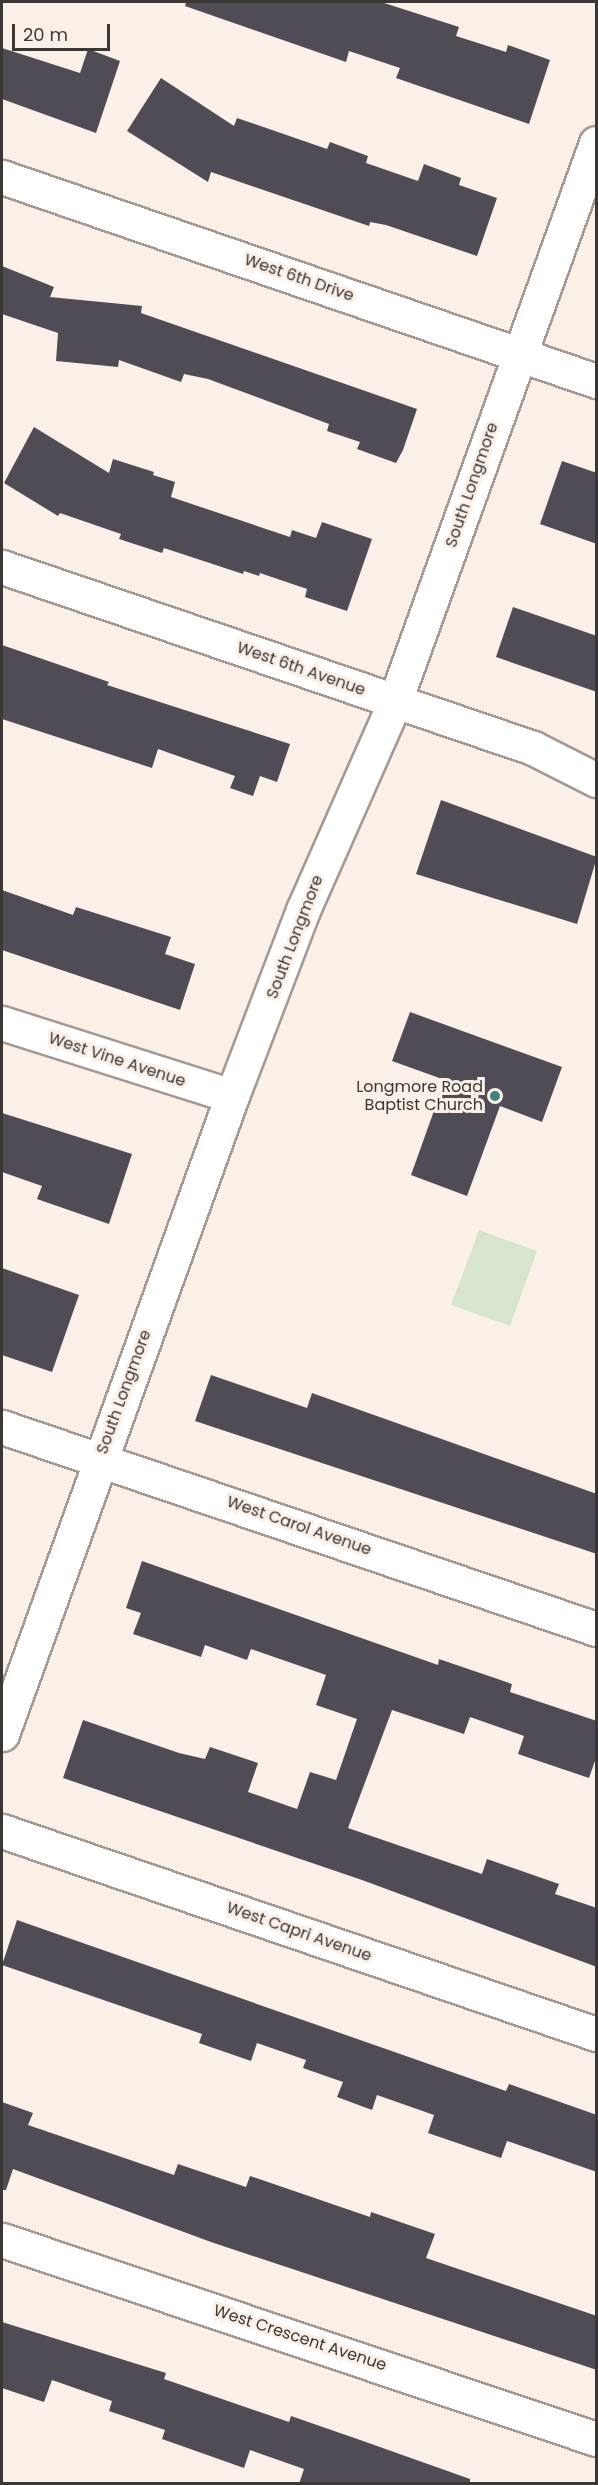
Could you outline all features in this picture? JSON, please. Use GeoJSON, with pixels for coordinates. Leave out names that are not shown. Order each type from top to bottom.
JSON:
{"type":"FeatureCollection","features":[{"type":"Feature","properties":{"kind":"street","name":"South Longmore"},"geometry":{"type":"LineString","coordinates":[[2,1734],[232,1096],[303,910],[395,701],[518,353],[597,143]]}},
{"type":"Feature","properties":{"kind":"street","name":"West 6th Drive"},"geometry":{"type":"LineString","coordinates":[[2,177],[597,381]]}},
{"type":"Feature","properties":{"kind":"street","name":"West 6th Avenue"},"geometry":{"type":"LineString","coordinates":[[2,567],[533,748],[597,780]]}},
{"type":"Feature","properties":{"kind":"street","name":"West Vine Avenue"},"geometry":{"type":"LineString","coordinates":[[2,1023],[232,1096]]}},
{"type":"Feature","properties":{"kind":"street","name":"West Carol Avenue"},"geometry":{"type":"LineString","coordinates":[[2,1426],[597,1629]]}},
{"type":"Feature","properties":{"kind":"street","name":"West Capri Avenue"},"geometry":{"type":"LineString","coordinates":[[2,1831],[597,2034]]}},
{"type":"Feature","properties":{"kind":"street","name":"West Crescent Avenue"},"geometry":{"type":"LineString","coordinates":[[2,2240],[597,2439]]}},
{"type":"Feature","properties":{"kind":"green space"},"geometry":{"type":"Polygon","coordinates":[[[479,1230],[537,1251],[510,1326],[451,1305],[479,1230]]]}},
{"type":"Feature","properties":{"kind":"building"},"geometry":{"type":"Polygon","coordinates":[[[186,2],[381,2],[459,27],[456,36],[506,52],[508,45],[550,60],[529,124],[396,78],[400,68],[349,51],[346,62],[185,6],[186,2]]]}},
{"type":"Feature","properties":{"kind":"building"},"geometry":{"type":"Polygon","coordinates":[[[2,48],[80,73],[88,49],[120,61],[96,133],[2,99],[2,48]]]}},
{"type":"Feature","properties":{"kind":"building"},"geometry":{"type":"Polygon","coordinates":[[[161,78],[234,126],[237,118],[327,149],[330,142],[368,156],[366,163],[418,181],[424,164],[461,178],[459,185],[497,198],[477,256],[386,225],[370,222],[369,226],[211,172],[208,182],[127,131],[161,78]]]}},
{"type":"Feature","properties":{"kind":"building"},"geometry":{"type":"Polygon","coordinates":[[[2,266],[54,287],[50,297],[142,306],[141,313],[417,409],[403,450],[396,463],[357,449],[360,442],[327,431],[329,424],[208,379],[184,374],[181,382],[119,360],[118,367],[56,361],[58,333],[2,314],[2,266]]]}},
{"type":"Feature","properties":{"kind":"building"},"geometry":{"type":"Polygon","coordinates":[[[34,427],[109,473],[113,459],[154,472],[153,475],[175,482],[171,497],[290,537],[292,530],[316,538],[322,522],[372,539],[347,611],[305,597],[307,589],[260,573],[259,576],[244,571],[243,574],[164,548],[162,553],[119,539],[121,534],[60,513],[58,516],[4,483],[34,427]]]}},
{"type":"Feature","properties":{"kind":"building"},"geometry":{"type":"Polygon","coordinates":[[[562,461],[597,473],[597,544],[540,524],[562,461]]]}},
{"type":"Feature","properties":{"kind":"building"},"geometry":{"type":"Polygon","coordinates":[[[513,607],[597,636],[597,692],[496,657],[513,607]]]}},
{"type":"Feature","properties":{"kind":"building"},"geometry":{"type":"Polygon","coordinates":[[[2,645],[109,682],[107,685],[290,744],[277,782],[260,776],[253,796],[230,788],[235,776],[158,749],[152,768],[2,719],[2,645]]]}},
{"type":"Feature","properties":{"kind":"building"},"geometry":{"type":"Polygon","coordinates":[[[441,800],[597,857],[577,924],[416,874],[441,800]]]}},
{"type":"Feature","properties":{"kind":"building"},"geometry":{"type":"Polygon","coordinates":[[[2,890],[73,915],[76,907],[171,937],[165,954],[195,964],[180,1010],[2,950],[2,890]]]}},
{"type":"Feature","properties":{"kind":"building","name":"Longmore Road Baptist Church"},"geometry":{"type":"Polygon","coordinates":[[[410,1012],[562,1067],[542,1122],[500,1106],[467,1196],[411,1175],[445,1080],[392,1061],[410,1012]]]}},
{"type":"Feature","properties":{"kind":"building"},"geometry":{"type":"Polygon","coordinates":[[[2,1113],[132,1154],[109,1224],[37,1199],[42,1186],[2,1172],[2,1113]]]}},
{"type":"Feature","properties":{"kind":"building"},"geometry":{"type":"Polygon","coordinates":[[[2,1268],[79,1295],[52,1372],[2,1355],[2,1268]]]}},
{"type":"Feature","properties":{"kind":"building"},"geometry":{"type":"Polygon","coordinates":[[[211,1375],[307,1408],[312,1393],[597,1494],[597,1554],[195,1421],[211,1375]]]}},
{"type":"Feature","properties":{"kind":"building"},"geometry":{"type":"Polygon","coordinates":[[[142,1561],[438,1665],[439,1659],[512,1684],[510,1692],[597,1721],[597,1755],[589,1778],[518,1754],[524,1736],[470,1717],[464,1734],[392,1710],[348,1828],[482,1874],[487,1859],[559,1884],[555,1894],[597,1908],[597,1967],[362,1880],[63,1778],[83,1720],[179,1753],[205,1759],[210,1747],[258,1763],[248,1792],[297,1809],[310,1772],[336,1780],[357,1719],[316,1705],[326,1675],[251,1649],[247,1660],[205,1645],[201,1657],[133,1634],[141,1613],[126,1608],[142,1561]]]}},
{"type":"Feature","properties":{"kind":"building"},"geometry":{"type":"Polygon","coordinates":[[[17,1920],[506,2091],[509,2084],[597,2115],[597,2172],[507,2141],[501,2158],[428,2133],[434,2115],[377,2095],[372,2110],[337,2097],[343,2082],[303,2068],[306,2060],[257,2043],[251,2061],[199,2043],[202,2034],[2,1965],[17,1920]]]}},
{"type":"Feature","properties":{"kind":"building"},"geometry":{"type":"Polygon","coordinates":[[[2,2102],[33,2113],[28,2125],[174,2175],[178,2164],[246,2187],[250,2176],[370,2217],[371,2212],[435,2234],[426,2258],[597,2316],[597,2370],[211,2242],[13,2169],[6,2190],[2,2190],[2,2102]]]}},
{"type":"Feature","properties":{"kind":"building"},"geometry":{"type":"Polygon","coordinates":[[[2,2322],[166,2373],[164,2379],[289,2422],[291,2416],[470,2479],[470,2484],[299,2484],[304,2469],[250,2450],[244,2468],[162,2439],[165,2430],[109,2411],[112,2401],[52,2380],[44,2402],[2,2388],[2,2322]]]}},
{"type":"Feature","properties":{"kind":"place","name":"Longmore Road Baptist Church"},"geometry":{"type":"Point","coordinates":[495,1096]}}]}
